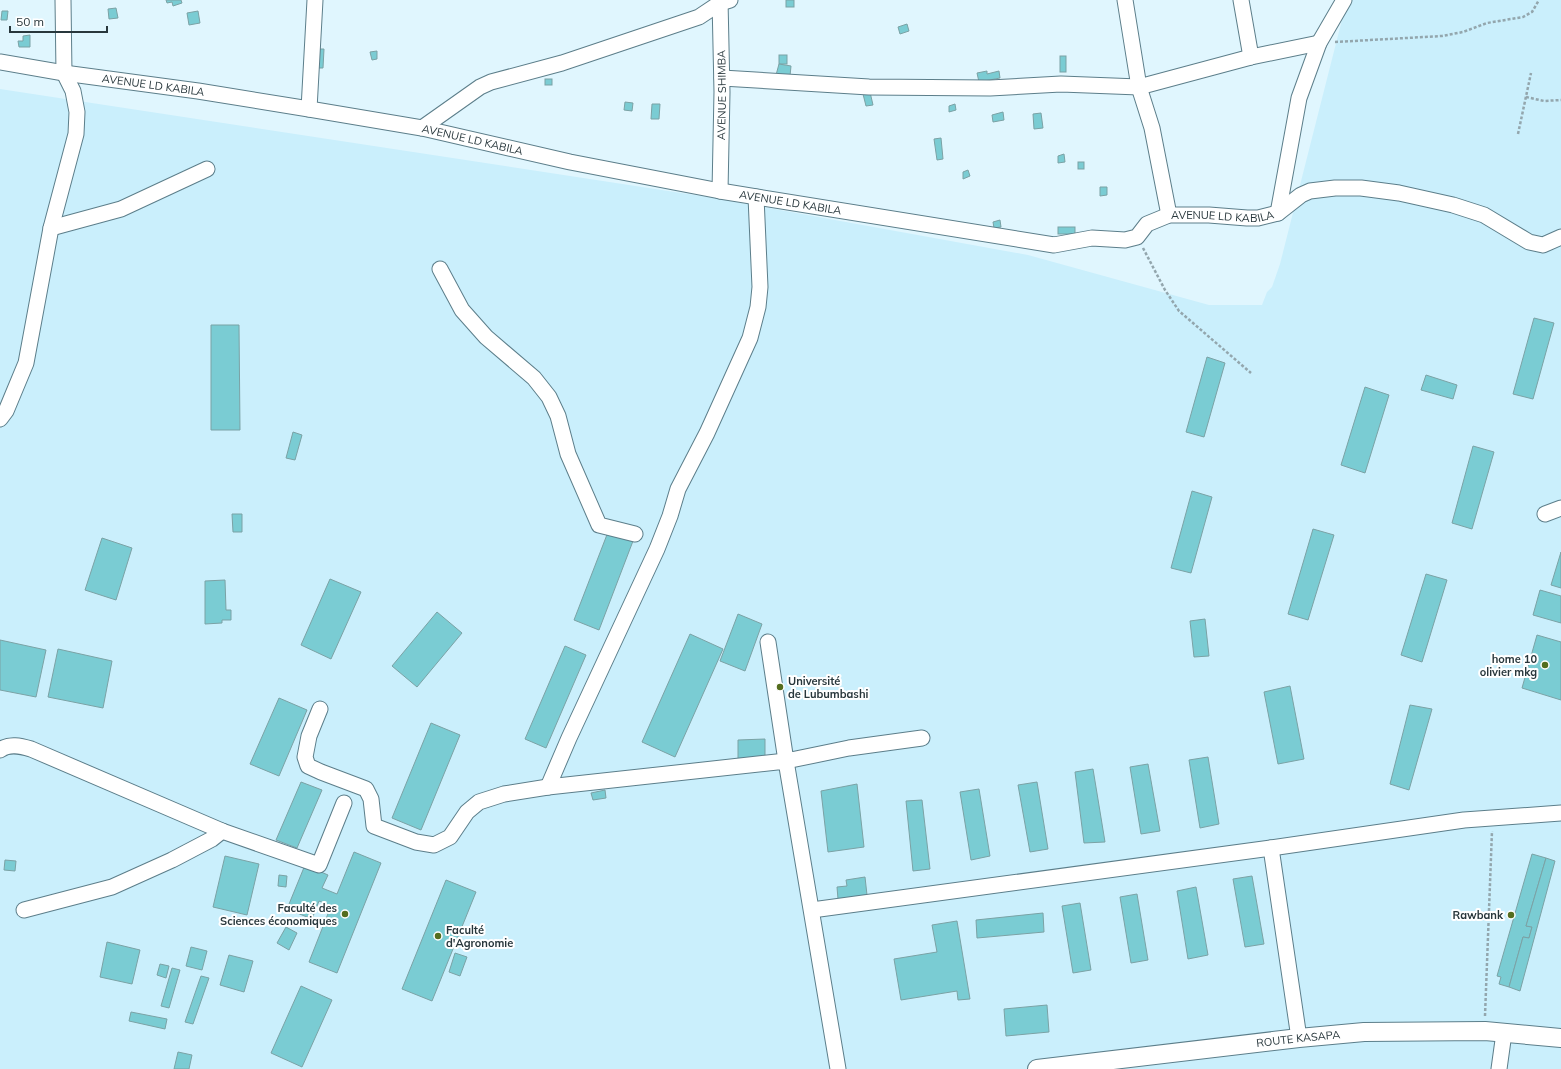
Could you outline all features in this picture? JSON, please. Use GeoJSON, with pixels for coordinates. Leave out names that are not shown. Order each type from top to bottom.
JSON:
{"type":"FeatureCollection","features":[{"type":"Feature","properties":{"kind":"main road","name":"ROUTE KASAPA"},"geometry":{"type":"LineString","coordinates":[[1037,1069],[1299,1038],[1364,1032],[1485,1032],[1561,1038]]}},
{"type":"Feature","properties":{"kind":"street"},"geometry":{"type":"LineString","coordinates":[[0,419],[6,411],[26,363],[51,228],[76,134],[77,112],[73,91],[64,73],[63,0]]}},
{"type":"Feature","properties":{"kind":"street"},"geometry":{"type":"LineString","coordinates":[[309,108],[315,0]]}},
{"type":"Feature","properties":{"kind":"street"},"geometry":{"type":"LineString","coordinates":[[1125,0],[1139,87],[1152,128],[1169,215]]}},
{"type":"Feature","properties":{"kind":"street"},"geometry":{"type":"LineString","coordinates":[[1241,0],[1251,57]]}},
{"type":"Feature","properties":{"kind":"street"},"geometry":{"type":"LineString","coordinates":[[1278,212],[1299,98],[1319,43],[1344,0]]}},
{"type":"Feature","properties":{"kind":"street"},"geometry":{"type":"LineString","coordinates":[[422,128],[486,84],[562,64],[699,17],[724,1]]}},
{"type":"Feature","properties":{"kind":"street","name":"AVENUE SHIMBA"},"geometry":{"type":"LineString","coordinates":[[720,191],[724,1]]}},
{"type":"Feature","properties":{"kind":"street"},"geometry":{"type":"LineString","coordinates":[[722,78],[869,87],[990,88],[1061,84],[1139,87],[1251,57],[1319,43]]}},
{"type":"Feature","properties":{"kind":"street","name":"AVENUE LD KABILA"},"geometry":{"type":"LineString","coordinates":[[0,62],[64,73],[309,108],[422,128],[570,162],[720,191],[1054,245],[1092,238],[1125,240],[1137,237],[1148,224],[1169,215],[1209,215],[1258,218],[1278,212],[1301,195],[1310,191],[1335,188],[1361,188],[1399,193],[1453,205],[1484,215],[1529,242],[1543,244],[1561,236]]}},
{"type":"Feature","properties":{"kind":"street"},"geometry":{"type":"LineString","coordinates":[[51,228],[121,209],[206,169]]}},
{"type":"Feature","properties":{"kind":"street"},"geometry":{"type":"LineString","coordinates":[[548,787],[569,738],[657,549],[670,516],[678,489],[750,338],[758,307],[760,287],[756,197]]}},
{"type":"Feature","properties":{"kind":"street"},"geometry":{"type":"LineString","coordinates":[[440,269],[462,310],[486,337],[534,378],[549,397],[558,416],[568,454],[599,525],[635,534]]}},
{"type":"Feature","properties":{"kind":"street"},"geometry":{"type":"LineString","coordinates":[[1545,514],[1561,508]]}},
{"type":"Feature","properties":{"kind":"street"},"geometry":{"type":"LineString","coordinates":[[768,642],[786,761],[838,1069]]}},
{"type":"Feature","properties":{"kind":"street"},"geometry":{"type":"LineString","coordinates":[[320,710],[309,736],[305,757],[308,766],[366,789],[371,799],[374,826],[416,842],[434,845],[450,837],[466,812],[479,802],[489,797],[519,790],[786,761],[849,748],[922,738]]}},
{"type":"Feature","properties":{"kind":"street"},"geometry":{"type":"LineString","coordinates":[[0,750],[16,745],[31,749],[222,831],[319,865],[344,803]]}},
{"type":"Feature","properties":{"kind":"street"},"geometry":{"type":"LineString","coordinates":[[812,910],[1271,848],[1456,821],[1561,813]]}},
{"type":"Feature","properties":{"kind":"street"},"geometry":{"type":"LineString","coordinates":[[24,910],[112,886],[172,860],[212,839],[222,831]]}},
{"type":"Feature","properties":{"kind":"street"},"geometry":{"type":"LineString","coordinates":[[1271,848],[1299,1038]]}},
{"type":"Feature","properties":{"kind":"street"},"geometry":{"type":"LineString","coordinates":[[1498,1069],[1504,1033]]}},
{"type":"Feature","properties":{"kind":"path"},"geometry":{"type":"LineString","coordinates":[[1319,43],[1442,36],[1463,32],[1486,23],[1523,17],[1532,12],[1539,0]]}},
{"type":"Feature","properties":{"kind":"path"},"geometry":{"type":"LineString","coordinates":[[1518,134],[1531,73]]}},
{"type":"Feature","properties":{"kind":"path"},"geometry":{"type":"LineString","coordinates":[[1526,97],[1544,101],[1561,100]]}},
{"type":"Feature","properties":{"kind":"path"},"geometry":{"type":"LineString","coordinates":[[1137,237],[1165,290],[1179,312],[1251,373]]}},
{"type":"Feature","properties":{"kind":"path"},"geometry":{"type":"LineString","coordinates":[[1485,1032],[1492,819]]}},
{"type":"Feature","properties":{"kind":"shaded area","name":"Université de Lubumbashi"},"geometry":{"type":"Polygon","coordinates":[[[1347,0],[1561,0],[1561,1069],[0,1069],[0,89],[714,198],[1028,255],[1209,305],[1262,305],[1267,292],[1272,287],[1280,264],[1347,0]]]}},
{"type":"Feature","properties":{"kind":"building"},"geometry":{"type":"Polygon","coordinates":[[[166,0],[181,0],[182,3],[173,6],[172,2],[167,3],[166,0]]]}},
{"type":"Feature","properties":{"kind":"building"},"geometry":{"type":"Polygon","coordinates":[[[786,0],[794,0],[794,7],[786,7],[786,0]]]}},
{"type":"Feature","properties":{"kind":"building"},"geometry":{"type":"Polygon","coordinates":[[[116,8],[118,18],[109,19],[108,9],[116,8]]]}},
{"type":"Feature","properties":{"kind":"building"},"geometry":{"type":"Polygon","coordinates":[[[2,11],[8,11],[7,20],[1,20],[2,11]]]}},
{"type":"Feature","properties":{"kind":"building"},"geometry":{"type":"Polygon","coordinates":[[[198,11],[200,23],[189,25],[187,13],[198,11]]]}},
{"type":"Feature","properties":{"kind":"building"},"geometry":{"type":"Polygon","coordinates":[[[907,24],[909,31],[900,34],[898,27],[907,24]]]}},
{"type":"Feature","properties":{"kind":"building"},"geometry":{"type":"Polygon","coordinates":[[[30,35],[30,47],[19,47],[18,41],[23,41],[23,36],[30,35]]]}},
{"type":"Feature","properties":{"kind":"building"},"geometry":{"type":"Polygon","coordinates":[[[317,49],[324,49],[323,68],[316,68],[317,49]]]}},
{"type":"Feature","properties":{"kind":"building"},"geometry":{"type":"Polygon","coordinates":[[[377,51],[377,59],[372,60],[370,52],[377,51]]]}},
{"type":"Feature","properties":{"kind":"building"},"geometry":{"type":"Polygon","coordinates":[[[779,55],[787,55],[787,64],[779,64],[779,55]]]}},
{"type":"Feature","properties":{"kind":"building"},"geometry":{"type":"Polygon","coordinates":[[[1060,56],[1066,56],[1066,72],[1060,72],[1060,56]]]}},
{"type":"Feature","properties":{"kind":"building"},"geometry":{"type":"Polygon","coordinates":[[[779,64],[791,66],[790,76],[776,75],[779,64]]]}},
{"type":"Feature","properties":{"kind":"building"},"geometry":{"type":"Polygon","coordinates":[[[987,71],[987,74],[999,71],[1000,78],[979,82],[977,73],[987,71]]]}},
{"type":"Feature","properties":{"kind":"building"},"geometry":{"type":"Polygon","coordinates":[[[545,79],[552,79],[552,85],[545,85],[545,79]]]}},
{"type":"Feature","properties":{"kind":"building"},"geometry":{"type":"Polygon","coordinates":[[[870,92],[873,105],[866,106],[863,94],[870,92]]]}},
{"type":"Feature","properties":{"kind":"building"},"geometry":{"type":"Polygon","coordinates":[[[625,102],[633,103],[632,111],[624,110],[625,102]]]}},
{"type":"Feature","properties":{"kind":"building"},"geometry":{"type":"Polygon","coordinates":[[[652,104],[660,104],[659,119],[651,119],[652,104]]]}},
{"type":"Feature","properties":{"kind":"building"},"geometry":{"type":"Polygon","coordinates":[[[955,104],[956,110],[949,112],[949,106],[955,104]]]}},
{"type":"Feature","properties":{"kind":"building"},"geometry":{"type":"Polygon","coordinates":[[[1003,112],[1004,120],[993,122],[992,115],[1003,112]]]}},
{"type":"Feature","properties":{"kind":"building"},"geometry":{"type":"Polygon","coordinates":[[[1041,113],[1043,128],[1034,129],[1033,114],[1041,113]]]}},
{"type":"Feature","properties":{"kind":"building"},"geometry":{"type":"Polygon","coordinates":[[[941,138],[943,159],[937,160],[934,139],[941,138]]]}},
{"type":"Feature","properties":{"kind":"building"},"geometry":{"type":"Polygon","coordinates":[[[1064,154],[1065,162],[1058,163],[1058,156],[1064,154]]]}},
{"type":"Feature","properties":{"kind":"building"},"geometry":{"type":"Polygon","coordinates":[[[1078,162],[1084,162],[1084,169],[1078,169],[1078,162]]]}},
{"type":"Feature","properties":{"kind":"building"},"geometry":{"type":"Polygon","coordinates":[[[968,170],[970,176],[963,179],[963,172],[968,170]]]}},
{"type":"Feature","properties":{"kind":"building"},"geometry":{"type":"Polygon","coordinates":[[[1100,187],[1107,187],[1107,195],[1100,196],[1100,187]]]}},
{"type":"Feature","properties":{"kind":"building"},"geometry":{"type":"Polygon","coordinates":[[[1000,220],[1001,227],[994,228],[993,222],[1000,220]]]}},
{"type":"Feature","properties":{"kind":"building"},"geometry":{"type":"Polygon","coordinates":[[[1058,227],[1075,227],[1075,234],[1058,234],[1058,227]]]}},
{"type":"Feature","properties":{"kind":"building"},"geometry":{"type":"Polygon","coordinates":[[[1534,318],[1554,323],[1533,399],[1513,394],[1534,318]]]}},
{"type":"Feature","properties":{"kind":"building"},"geometry":{"type":"Polygon","coordinates":[[[211,325],[239,325],[240,430],[211,430],[211,325]]]}},
{"type":"Feature","properties":{"kind":"building"},"geometry":{"type":"Polygon","coordinates":[[[1207,357],[1225,363],[1204,437],[1186,432],[1207,357]]]}},
{"type":"Feature","properties":{"kind":"building"},"geometry":{"type":"Polygon","coordinates":[[[1426,375],[1457,385],[1453,399],[1421,390],[1426,375]]]}},
{"type":"Feature","properties":{"kind":"building"},"geometry":{"type":"Polygon","coordinates":[[[1365,387],[1389,395],[1365,473],[1341,465],[1365,387]]]}},
{"type":"Feature","properties":{"kind":"building"},"geometry":{"type":"Polygon","coordinates":[[[293,432],[302,435],[295,460],[286,458],[293,432]]]}},
{"type":"Feature","properties":{"kind":"building"},"geometry":{"type":"Polygon","coordinates":[[[1473,446],[1494,452],[1472,529],[1452,523],[1473,446]]]}},
{"type":"Feature","properties":{"kind":"building"},"geometry":{"type":"Polygon","coordinates":[[[1192,491],[1212,497],[1191,573],[1171,568],[1192,491]]]}},
{"type":"Feature","properties":{"kind":"building"},"geometry":{"type":"Polygon","coordinates":[[[232,514],[242,514],[242,532],[233,532],[232,514]]]}},
{"type":"Feature","properties":{"kind":"building"},"geometry":{"type":"Polygon","coordinates":[[[1313,529],[1334,535],[1308,620],[1288,614],[1313,529]]]}},
{"type":"Feature","properties":{"kind":"building"},"geometry":{"type":"Polygon","coordinates":[[[608,532],[633,541],[599,630],[574,620],[608,532]]]}},
{"type":"Feature","properties":{"kind":"building"},"geometry":{"type":"Polygon","coordinates":[[[102,538],[132,548],[116,600],[85,590],[102,538]]]}},
{"type":"Feature","properties":{"kind":"building"},"geometry":{"type":"Polygon","coordinates":[[[1561,552],[1561,588],[1551,585],[1561,552]]]}},
{"type":"Feature","properties":{"kind":"building"},"geometry":{"type":"Polygon","coordinates":[[[1426,574],[1447,580],[1422,662],[1401,655],[1426,574]]]}},
{"type":"Feature","properties":{"kind":"building"},"geometry":{"type":"Polygon","coordinates":[[[330,579],[361,592],[331,659],[301,645],[330,579]]]}},
{"type":"Feature","properties":{"kind":"building"},"geometry":{"type":"Polygon","coordinates":[[[225,580],[226,610],[231,610],[231,620],[222,620],[222,623],[205,624],[205,581],[225,580]]]}},
{"type":"Feature","properties":{"kind":"building"},"geometry":{"type":"Polygon","coordinates":[[[1540,590],[1561,596],[1561,623],[1533,615],[1540,590]]]}},
{"type":"Feature","properties":{"kind":"building"},"geometry":{"type":"Polygon","coordinates":[[[437,612],[462,633],[417,687],[392,666],[437,612]]]}},
{"type":"Feature","properties":{"kind":"building"},"geometry":{"type":"Polygon","coordinates":[[[738,614],[762,624],[745,671],[720,661],[738,614]]]}},
{"type":"Feature","properties":{"kind":"building"},"geometry":{"type":"Polygon","coordinates":[[[1205,619],[1209,656],[1194,657],[1190,621],[1205,619]]]}},
{"type":"Feature","properties":{"kind":"building"},"geometry":{"type":"Polygon","coordinates":[[[690,634],[723,649],[675,757],[642,742],[690,634]]]}},
{"type":"Feature","properties":{"kind":"building","name":"home 10 olivier mkg"},"geometry":{"type":"Polygon","coordinates":[[[1537,635],[1561,642],[1561,700],[1522,688],[1537,635]]]}},
{"type":"Feature","properties":{"kind":"building"},"geometry":{"type":"Polygon","coordinates":[[[0,640],[46,650],[36,697],[0,690],[0,640]]]}},
{"type":"Feature","properties":{"kind":"building"},"geometry":{"type":"Polygon","coordinates":[[[565,646],[586,655],[546,748],[525,739],[565,646]]]}},
{"type":"Feature","properties":{"kind":"building"},"geometry":{"type":"Polygon","coordinates":[[[58,649],[112,661],[103,708],[48,697],[58,649]]]}},
{"type":"Feature","properties":{"kind":"building"},"geometry":{"type":"Polygon","coordinates":[[[1290,686],[1304,759],[1278,764],[1264,692],[1290,686]]]}},
{"type":"Feature","properties":{"kind":"building"},"geometry":{"type":"Polygon","coordinates":[[[279,698],[307,710],[279,776],[250,764],[279,698]]]}},
{"type":"Feature","properties":{"kind":"building"},"geometry":{"type":"Polygon","coordinates":[[[1410,705],[1432,709],[1409,790],[1390,784],[1410,705]]]}},
{"type":"Feature","properties":{"kind":"building"},"geometry":{"type":"Polygon","coordinates":[[[431,723],[460,735],[421,830],[392,818],[431,723]]]}},
{"type":"Feature","properties":{"kind":"building"},"geometry":{"type":"Polygon","coordinates":[[[765,739],[765,759],[738,759],[738,740],[765,739]]]}},
{"type":"Feature","properties":{"kind":"building"},"geometry":{"type":"Polygon","coordinates":[[[1208,757],[1219,824],[1200,828],[1189,760],[1208,757]]]}},
{"type":"Feature","properties":{"kind":"building"},"geometry":{"type":"Polygon","coordinates":[[[1148,764],[1160,831],[1141,834],[1130,767],[1148,764]]]}},
{"type":"Feature","properties":{"kind":"building"},"geometry":{"type":"Polygon","coordinates":[[[1093,769],[1105,842],[1084,843],[1075,772],[1093,769]]]}},
{"type":"Feature","properties":{"kind":"building"},"geometry":{"type":"Polygon","coordinates":[[[301,782],[322,790],[297,848],[276,840],[301,782]]]}},
{"type":"Feature","properties":{"kind":"building"},"geometry":{"type":"Polygon","coordinates":[[[1037,782],[1048,849],[1030,852],[1018,785],[1037,782]]]}},
{"type":"Feature","properties":{"kind":"building"},"geometry":{"type":"Polygon","coordinates":[[[857,784],[864,847],[828,852],[821,791],[857,784]]]}},
{"type":"Feature","properties":{"kind":"building"},"geometry":{"type":"Polygon","coordinates":[[[979,789],[990,856],[971,860],[960,792],[979,789]]]}},
{"type":"Feature","properties":{"kind":"building"},"geometry":{"type":"Polygon","coordinates":[[[605,790],[606,798],[593,800],[591,793],[605,790]]]}},
{"type":"Feature","properties":{"kind":"building"},"geometry":{"type":"Polygon","coordinates":[[[922,800],[930,869],[913,871],[906,801],[922,800]]]}},
{"type":"Feature","properties":{"kind":"building","name":"Faculté des Sciences économiques"},"geometry":{"type":"Polygon","coordinates":[[[354,852],[381,863],[337,973],[309,962],[331,906],[319,901],[312,919],[287,909],[305,865],[328,875],[322,888],[337,894],[354,852]]]}},
{"type":"Feature","properties":{"kind":"building"},"geometry":{"type":"Polygon","coordinates":[[[1532,854],[1546,858],[1526,926],[1532,927],[1529,938],[1523,937],[1509,987],[1499,984],[1501,977],[1497,976],[1532,854]]]}},
{"type":"Feature","properties":{"kind":"building"},"geometry":{"type":"Polygon","coordinates":[[[225,856],[259,864],[247,915],[213,907],[225,856]]]}},
{"type":"Feature","properties":{"kind":"building"},"geometry":{"type":"Polygon","coordinates":[[[1546,858],[1555,861],[1520,991],[1509,987],[1523,937],[1529,938],[1532,927],[1526,926],[1546,858]]]}},
{"type":"Feature","properties":{"kind":"building"},"geometry":{"type":"Polygon","coordinates":[[[5,860],[16,861],[15,871],[4,870],[5,860]]]}},
{"type":"Feature","properties":{"kind":"building"},"geometry":{"type":"Polygon","coordinates":[[[279,875],[287,876],[286,887],[278,886],[279,875]]]}},
{"type":"Feature","properties":{"kind":"building"},"geometry":{"type":"Polygon","coordinates":[[[1252,876],[1264,944],[1245,947],[1233,879],[1252,876]]]}},
{"type":"Feature","properties":{"kind":"building"},"geometry":{"type":"Polygon","coordinates":[[[865,877],[867,895],[838,899],[837,887],[847,886],[846,880],[865,877]]]}},
{"type":"Feature","properties":{"kind":"building"},"geometry":{"type":"Polygon","coordinates":[[[446,880],[476,892],[432,1001],[402,989],[446,880]]]}},
{"type":"Feature","properties":{"kind":"building"},"geometry":{"type":"Polygon","coordinates":[[[1196,887],[1208,955],[1188,959],[1177,891],[1196,887]]]}},
{"type":"Feature","properties":{"kind":"building"},"geometry":{"type":"Polygon","coordinates":[[[1137,894],[1148,960],[1131,963],[1120,897],[1137,894]]]}},
{"type":"Feature","properties":{"kind":"building"},"geometry":{"type":"Polygon","coordinates":[[[1080,903],[1091,970],[1073,973],[1062,906],[1080,903]]]}},
{"type":"Feature","properties":{"kind":"building"},"geometry":{"type":"Polygon","coordinates":[[[1043,913],[1044,932],[977,938],[976,920],[1043,913]]]}},
{"type":"Feature","properties":{"kind":"building"},"geometry":{"type":"Polygon","coordinates":[[[957,921],[970,999],[958,1000],[957,991],[901,1000],[894,959],[937,952],[932,925],[957,921]]]}},
{"type":"Feature","properties":{"kind":"building"},"geometry":{"type":"Polygon","coordinates":[[[286,927],[297,933],[289,950],[277,943],[286,927]]]}},
{"type":"Feature","properties":{"kind":"building"},"geometry":{"type":"Polygon","coordinates":[[[107,942],[140,950],[132,984],[100,977],[107,942]]]}},
{"type":"Feature","properties":{"kind":"building"},"geometry":{"type":"Polygon","coordinates":[[[191,947],[207,951],[202,970],[186,966],[191,947]]]}},
{"type":"Feature","properties":{"kind":"building"},"geometry":{"type":"Polygon","coordinates":[[[455,953],[467,957],[460,976],[449,972],[455,953]]]}},
{"type":"Feature","properties":{"kind":"building"},"geometry":{"type":"Polygon","coordinates":[[[229,955],[253,961],[244,992],[220,985],[229,955]]]}},
{"type":"Feature","properties":{"kind":"building"},"geometry":{"type":"Polygon","coordinates":[[[160,964],[169,966],[166,978],[157,975],[160,964]]]}},
{"type":"Feature","properties":{"kind":"building"},"geometry":{"type":"Polygon","coordinates":[[[172,968],[180,970],[169,1008],[161,1006],[172,968]]]}},
{"type":"Feature","properties":{"kind":"building"},"geometry":{"type":"Polygon","coordinates":[[[201,976],[209,978],[193,1024],[185,1022],[201,976]]]}},
{"type":"Feature","properties":{"kind":"building"},"geometry":{"type":"Polygon","coordinates":[[[301,986],[332,1000],[302,1067],[271,1053],[301,986]]]}},
{"type":"Feature","properties":{"kind":"building"},"geometry":{"type":"Polygon","coordinates":[[[1047,1005],[1049,1032],[1006,1036],[1004,1009],[1047,1005]]]}},
{"type":"Feature","properties":{"kind":"building"},"geometry":{"type":"Polygon","coordinates":[[[131,1012],[167,1019],[165,1029],[129,1021],[131,1012]]]}},
{"type":"Feature","properties":{"kind":"building"},"geometry":{"type":"Polygon","coordinates":[[[178,1052],[192,1055],[189,1069],[174,1069],[178,1052]]]}},
{"type":"Feature","properties":{"kind":"place","name":"home 10 olivier mkg"},"geometry":{"type":"Point","coordinates":[1545,665]}},
{"type":"Feature","properties":{"kind":"place","name":"Université de Lubumbashi"},"geometry":{"type":"Point","coordinates":[780,687]}},
{"type":"Feature","properties":{"kind":"place","name":"Faculté des Sciences économiques"},"geometry":{"type":"Point","coordinates":[345,914]}},
{"type":"Feature","properties":{"kind":"place","name":"Rawbank"},"geometry":{"type":"Point","coordinates":[1511,915]}},
{"type":"Feature","properties":{"kind":"place","name":"Faculté d'Agronomie"},"geometry":{"type":"Point","coordinates":[438,936]}}]}
